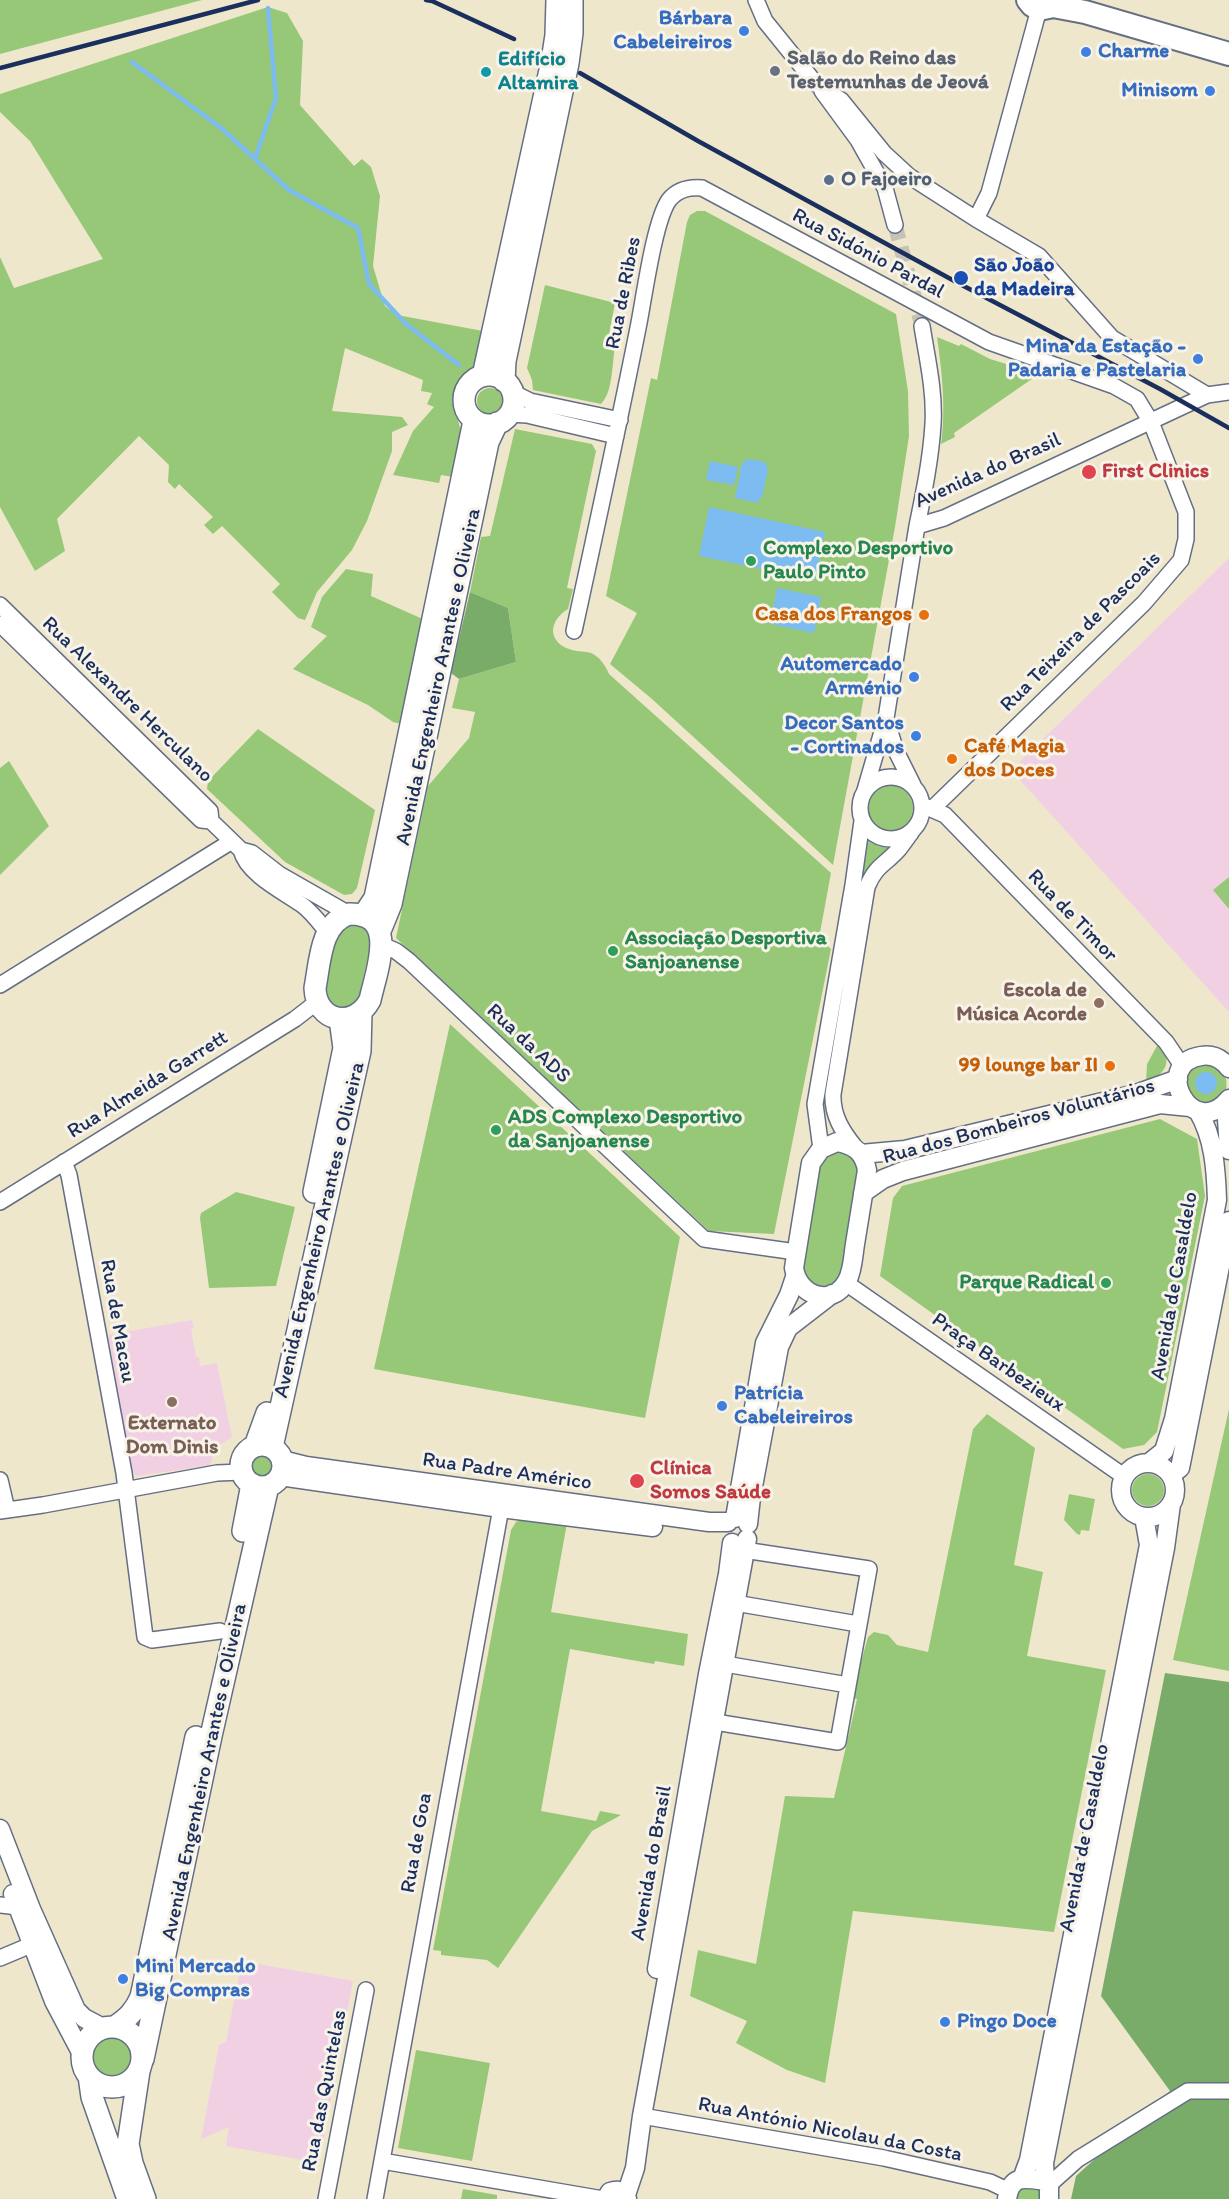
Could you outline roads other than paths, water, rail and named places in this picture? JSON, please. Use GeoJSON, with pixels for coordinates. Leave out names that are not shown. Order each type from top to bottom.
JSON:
{"type":"FeatureCollection","features":[{"type":"Feature","properties":{"kind":"main road","name":"Avenida Engenheiro Arantes e Oliveira"},"geometry":{"type":"LineString","coordinates":[[145,2199],[128,2144],[141,2065],[211,1736],[264,1467],[360,1051],[361,1012],[370,1000],[381,938],[391,904],[488,442],[513,406],[500,383],[556,35],[557,0]]}},
{"type":"Feature","properties":{"kind":"main road","name":"Avenida Engenheiro Arantes e Oliveira"},"geometry":{"type":"LineString","coordinates":[[500,383],[568,63],[572,33],[572,0]]}},
{"type":"Feature","properties":{"kind":"main road"},"geometry":{"type":"LineString","coordinates":[[1096,0],[1229,39]]}},
{"type":"Feature","properties":{"kind":"main road"},"geometry":{"type":"LineString","coordinates":[[1044,4],[1085,12],[1229,54]]}},
{"type":"Feature","properties":{"kind":"main road","name":"Avenida Engenheiro Arantes e Oliveira"},"geometry":{"type":"LineString","coordinates":[[327,932],[336,921],[356,915],[375,898],[474,420],[465,408],[465,391],[470,384],[500,383]]}},
{"type":"Feature","properties":{"kind":"main road"},"geometry":{"type":"LineString","coordinates":[[474,420],[486,425],[503,418]]}},
{"type":"Feature","properties":{"kind":"main road"},"geometry":{"type":"LineString","coordinates":[[356,915],[375,924],[381,938]]}},
{"type":"Feature","properties":{"kind":"main road"},"geometry":{"type":"LineString","coordinates":[[327,932],[315,988],[317,1002],[327,1014],[340,1019],[355,1016],[361,1012]]}},
{"type":"Feature","properties":{"kind":"main road","name":"Avenida Engenheiro Arantes e Oliveira"},"geometry":{"type":"LineString","coordinates":[[109,2027],[127,2019],[141,1997],[196,1734],[248,1511],[264,1467],[265,1423],[344,1048],[340,1019]]}},
{"type":"Feature","properties":{"kind":"main road"},"geometry":{"type":"LineString","coordinates":[[89,2076],[96,2082],[115,2087],[133,2079],[141,2065],[142,2050],[139,2041],[125,2029],[109,2027],[89,2037],[82,2054],[82,2062],[89,2076],[93,2097],[128,2199]]}},
{"type":"Feature","properties":{"kind":"street"},"geometry":{"type":"LineString","coordinates":[[756,0],[765,21],[858,140],[885,188],[895,225]]}},
{"type":"Feature","properties":{"kind":"street"},"geometry":{"type":"LineString","coordinates":[[976,219],[989,193],[1044,4]]}},
{"type":"Feature","properties":{"kind":"street"},"geometry":{"type":"LineString","coordinates":[[816,84],[841,100],[884,153],[909,176],[1039,256],[1112,338],[1207,395]]}},
{"type":"Feature","properties":{"kind":"street","name":"Rua Sidónio Pardal"},"geometry":{"type":"LineString","coordinates":[[689,187],[702,188],[988,342],[1114,386],[1137,399],[1151,422]]}},
{"type":"Feature","properties":{"kind":"street","name":"Rua de Ribes"},"geometry":{"type":"LineString","coordinates":[[574,631],[657,233],[669,200],[678,192],[689,187]]}},
{"type":"Feature","properties":{"kind":"street"},"geometry":{"type":"LineString","coordinates":[[917,526],[933,422],[932,384],[922,326]]}},
{"type":"Feature","properties":{"kind":"street"},"geometry":{"type":"LineString","coordinates":[[500,383],[530,401],[618,428]]}},
{"type":"Feature","properties":{"kind":"street","name":"Avenida do Brasil"},"geometry":{"type":"LineString","coordinates":[[615,2197],[624,2166],[681,1824],[737,1533],[765,1343],[789,1295],[795,1277],[796,1252],[811,1163],[821,1149],[815,1104],[853,885],[862,821],[859,810],[860,800],[886,717],[917,526],[944,518],[1207,395],[1229,392]]}},
{"type":"Feature","properties":{"kind":"street"},"geometry":{"type":"LineString","coordinates":[[503,418],[618,428]]}},
{"type":"Feature","properties":{"kind":"street","name":"Rua Teixeira de Pascoais"},"geometry":{"type":"LineString","coordinates":[[927,807],[1144,603],[1181,560],[1186,539],[1186,512],[1151,422]]}},
{"type":"Feature","properties":{"kind":"street","name":"Rua Alexandre Herculano"},"geometry":{"type":"LineString","coordinates":[[2,614],[210,811],[211,821],[237,846],[252,853],[279,874],[356,915]]}},
{"type":"Feature","properties":{"kind":"street","name":"Avenida do Brasil"},"geometry":{"type":"LineString","coordinates":[[886,717],[896,751],[927,807]]}},
{"type":"Feature","properties":{"kind":"street"},"geometry":{"type":"LineString","coordinates":[[865,790],[873,782],[888,776],[904,779],[913,785]]}},
{"type":"Feature","properties":{"kind":"street"},"geometry":{"type":"LineString","coordinates":[[795,1277],[800,1285],[814,1295],[839,1289],[850,1275],[867,1170],[834,1113],[833,1094],[867,887],[872,875],[898,850],[927,807]]}},
{"type":"Feature","properties":{"kind":"street","name":"Rua de Timor"},"geometry":{"type":"LineString","coordinates":[[927,807],[945,815],[1166,1042],[1180,1073]]}},
{"type":"Feature","properties":{"kind":"street"},"geometry":{"type":"LineString","coordinates":[[862,821],[872,834],[887,840],[910,833]]}},
{"type":"Feature","properties":{"kind":"street"},"geometry":{"type":"LineString","coordinates":[[0,985],[237,846]]}},
{"type":"Feature","properties":{"kind":"street","name":"Rua Alexandre Herculano"},"geometry":{"type":"LineString","coordinates":[[237,846],[244,860],[269,883],[314,915],[327,932]]}},
{"type":"Feature","properties":{"kind":"street","name":"Rua da ADS"},"geometry":{"type":"LineString","coordinates":[[381,938],[409,961],[704,1239],[796,1252]]}},
{"type":"Feature","properties":{"kind":"street","name":"Rua Almeida Garrett"},"geometry":{"type":"LineString","coordinates":[[0,1202],[295,1019],[317,1002]]}},
{"type":"Feature","properties":{"kind":"street","name":"Rua dos Bombeiros Voluntários"},"geometry":{"type":"LineString","coordinates":[[858,1151],[905,1150],[1136,1094],[1180,1073],[1189,1060],[1206,1055],[1227,1063]]}},
{"type":"Feature","properties":{"kind":"street","name":"Rua dos Bombeiros Voluntários"},"geometry":{"type":"LineString","coordinates":[[1180,1073],[1180,1095],[1194,1109]]}},
{"type":"Feature","properties":{"kind":"street"},"geometry":{"type":"LineString","coordinates":[[1227,1101],[1229,1150]]}},
{"type":"Feature","properties":{"kind":"street","name":"Rua dos Bombeiros Voluntários"},"geometry":{"type":"LineString","coordinates":[[863,1193],[883,1179],[903,1171],[1160,1104],[1213,1111],[1227,1101]]}},
{"type":"Feature","properties":{"kind":"street","name":"Avenida de Casaldelo"},"geometry":{"type":"LineString","coordinates":[[1125,1477],[1135,1466],[1149,1463],[1164,1451],[1173,1419],[1216,1200],[1216,1172],[1211,1143],[1205,1123],[1194,1109]]}},
{"type":"Feature","properties":{"kind":"street"},"geometry":{"type":"LineString","coordinates":[[821,1149],[837,1143],[858,1151]]}},
{"type":"Feature","properties":{"kind":"street","name":"Rua de Macau"},"geometry":{"type":"LineString","coordinates":[[64,1162],[69,1175],[126,1489],[145,1637],[152,1640],[220,1631]]}},
{"type":"Feature","properties":{"kind":"street","name":"Avenida de Casaldelo"},"geometry":{"type":"LineString","coordinates":[[1048,2188],[1044,2163],[1163,1560],[1175,1490],[1171,1475],[1180,1468],[1229,1221]]}},
{"type":"Feature","properties":{"kind":"street","name":"Avenida do Brasil"},"geometry":{"type":"LineString","coordinates":[[615,2197],[635,2168],[642,2116],[735,1604],[737,1533],[751,1497],[779,1347],[788,1328],[839,1289]]}},
{"type":"Feature","properties":{"kind":"street","name":"Praça Barbezieux"},"geometry":{"type":"LineString","coordinates":[[839,1289],[1125,1477]]}},
{"type":"Feature","properties":{"kind":"street"},"geometry":{"type":"LineString","coordinates":[[1149,1463],[1158,1464],[1171,1475]]}},
{"type":"Feature","properties":{"kind":"street","name":"Rua Padre Américo"},"geometry":{"type":"LineString","coordinates":[[3,1510],[264,1467],[737,1533]]}},
{"type":"Feature","properties":{"kind":"street"},"geometry":{"type":"LineString","coordinates":[[1125,1477],[1122,1485],[1124,1502],[1129,1509],[1144,1516],[1160,1514],[1171,1504]]}},
{"type":"Feature","properties":{"kind":"street"},"geometry":{"type":"LineString","coordinates":[[0,1480],[3,1510]]}},
{"type":"Feature","properties":{"kind":"street","name":"Rua de Goa"},"geometry":{"type":"LineString","coordinates":[[375,2199],[502,1502]]}},
{"type":"Feature","properties":{"kind":"street","name":"Avenida de Casaldelo"},"geometry":{"type":"LineString","coordinates":[[1013,2189],[1029,2160],[1149,1545],[1144,1516]]}},
{"type":"Feature","properties":{"kind":"street"},"geometry":{"type":"LineString","coordinates":[[715,1722],[838,1742],[869,1569],[737,1533]]}},
{"type":"Feature","properties":{"kind":"street"},"geometry":{"type":"LineString","coordinates":[[735,1604],[858,1624]]}},
{"type":"Feature","properties":{"kind":"street"},"geometry":{"type":"LineString","coordinates":[[725,1665],[848,1685]]}},
{"type":"Feature","properties":{"kind":"street"},"geometry":{"type":"LineString","coordinates":[[0,1829],[16,1907],[76,2010],[84,2018],[109,2027]]}},
{"type":"Feature","properties":{"kind":"street"},"geometry":{"type":"LineString","coordinates":[[0,1859],[16,1907],[54,2001],[82,2054]]}},
{"type":"Feature","properties":{"kind":"street"},"geometry":{"type":"LineString","coordinates":[[0,1958],[31,1945]]}},
{"type":"Feature","properties":{"kind":"street","name":"Rua das Quintelas"},"geometry":{"type":"LineString","coordinates":[[326,2199],[366,1990]]}},
{"type":"Feature","properties":{"kind":"street"},"geometry":{"type":"LineString","coordinates":[[1013,2189],[1048,2188],[1078,2159],[1188,2091],[1229,2091]]}},
{"type":"Feature","properties":{"kind":"street","name":"Rua António Nicolau da Costa"},"geometry":{"type":"LineString","coordinates":[[642,2116],[884,2158],[1013,2189]]}},
{"type":"Feature","properties":{"kind":"street"},"geometry":{"type":"LineString","coordinates":[[382,2161],[615,2197]]}},
{"type":"Feature","properties":{"kind":"water"},"geometry":{"type":"Polygon","coordinates":[[[748,459],[765,462],[768,469],[762,498],[759,498],[758,503],[735,498],[742,463],[748,459]]]}},
{"type":"Feature","properties":{"kind":"water"},"geometry":{"type":"Polygon","coordinates":[[[710,461],[738,467],[734,485],[706,480],[710,461]]]}},
{"type":"Feature","properties":{"kind":"water"},"geometry":{"type":"Polygon","coordinates":[[[709,507],[825,532],[815,580],[699,556],[709,507]]]}},
{"type":"Feature","properties":{"kind":"water"},"geometry":{"type":"Polygon","coordinates":[[[777,588],[821,597],[814,633],[770,624],[777,588]]]}},
{"type":"Feature","properties":{"kind":"water"},"geometry":{"type":"Polygon","coordinates":[[[1206,1072],[1214,1075],[1217,1083],[1214,1091],[1206,1094],[1198,1091],[1195,1083],[1198,1075],[1206,1072]]]}},
{"type":"Feature","properties":{"kind":"waterway"},"geometry":{"type":"LineString","coordinates":[[255,159],[276,98],[268,8]]}},
{"type":"Feature","properties":{"kind":"waterway"},"geometry":{"type":"LineString","coordinates":[[132,62],[221,128],[289,190],[358,228],[369,284],[406,324],[459,365]]}},
{"type":"Feature","properties":{"kind":"tunnel"},"geometry":{"type":"LineString","coordinates":[[895,225],[922,326]]}},
{"type":"Feature","properties":{"kind":"railway"},"geometry":{"type":"LineString","coordinates":[[0,68],[258,0]]}},
{"type":"Feature","properties":{"kind":"railway"},"geometry":{"type":"LineString","coordinates":[[426,0],[514,39]]}},
{"type":"Feature","properties":{"kind":"railway"},"geometry":{"type":"LineString","coordinates":[[580,73],[698,141],[1229,428]]}},
{"type":"Feature","properties":{"kind":"place","name":"Bárbara Cabeleireiros"},"geometry":{"type":"Point","coordinates":[744,31]}},
{"type":"Feature","properties":{"kind":"place","name":"Charme"},"geometry":{"type":"Point","coordinates":[1086,52]}},
{"type":"Feature","properties":{"kind":"place","name":"Salão do Reino das Testemunhas de Jeová"},"geometry":{"type":"Point","coordinates":[775,71]}},
{"type":"Feature","properties":{"kind":"place","name":"Edifício Altamira"},"geometry":{"type":"Point","coordinates":[486,72]}},
{"type":"Feature","properties":{"kind":"place","name":"Minisom"},"geometry":{"type":"Point","coordinates":[1210,91]}},
{"type":"Feature","properties":{"kind":"place","name":"O Fajoeiro"},"geometry":{"type":"Point","coordinates":[829,180]}},
{"type":"Feature","properties":{"kind":"place","name":"São João da Madeira"},"geometry":{"type":"Point","coordinates":[961,278]}},
{"type":"Feature","properties":{"kind":"place","name":"Mina da Estação - Padaria e Pastelaria"},"geometry":{"type":"Point","coordinates":[1198,359]}},
{"type":"Feature","properties":{"kind":"place","name":"First Clinics"},"geometry":{"type":"Point","coordinates":[1089,472]}},
{"type":"Feature","properties":{"kind":"place","name":"Complexo Desportivo Paulo Pinto"},"geometry":{"type":"Point","coordinates":[751,561]}},
{"type":"Feature","properties":{"kind":"place","name":"Casa dos Frangos"},"geometry":{"type":"Point","coordinates":[924,615]}},
{"type":"Feature","properties":{"kind":"place","name":"Automercado Arménio"},"geometry":{"type":"Point","coordinates":[914,677]}},
{"type":"Feature","properties":{"kind":"place","name":"Decor Santos - Cortinados"},"geometry":{"type":"Point","coordinates":[916,736]}},
{"type":"Feature","properties":{"kind":"place","name":"Café Magia dos Doces"},"geometry":{"type":"Point","coordinates":[952,759]}},
{"type":"Feature","properties":{"kind":"place","name":"Associação Desportiva Sanjoanense"},"geometry":{"type":"Point","coordinates":[613,951]}},
{"type":"Feature","properties":{"kind":"place","name":"Escola de Música Acorde"},"geometry":{"type":"Point","coordinates":[1099,1003]}},
{"type":"Feature","properties":{"kind":"place","name":"99 lounge bar II"},"geometry":{"type":"Point","coordinates":[1110,1066]}},
{"type":"Feature","properties":{"kind":"place","name":"ADS Complexo Desportivo da Sanjoanense"},"geometry":{"type":"Point","coordinates":[496,1130]}},
{"type":"Feature","properties":{"kind":"place","name":"Parque Radical"},"geometry":{"type":"Point","coordinates":[1106,1283]}},
{"type":"Feature","properties":{"kind":"place","name":"Externato Dom Dinis"},"geometry":{"type":"Point","coordinates":[172,1402]}},
{"type":"Feature","properties":{"kind":"place","name":"Patrícia Cabeleireiros"},"geometry":{"type":"Point","coordinates":[722,1406]}},
{"type":"Feature","properties":{"kind":"place","name":"Clínica Somos Saúde"},"geometry":{"type":"Point","coordinates":[637,1481]}},
{"type":"Feature","properties":{"kind":"place","name":"Mini Mercado Big Compras"},"geometry":{"type":"Point","coordinates":[123,1979]}},
{"type":"Feature","properties":{"kind":"place","name":"Pingo Doce"},"geometry":{"type":"Point","coordinates":[945,2022]}}]}
